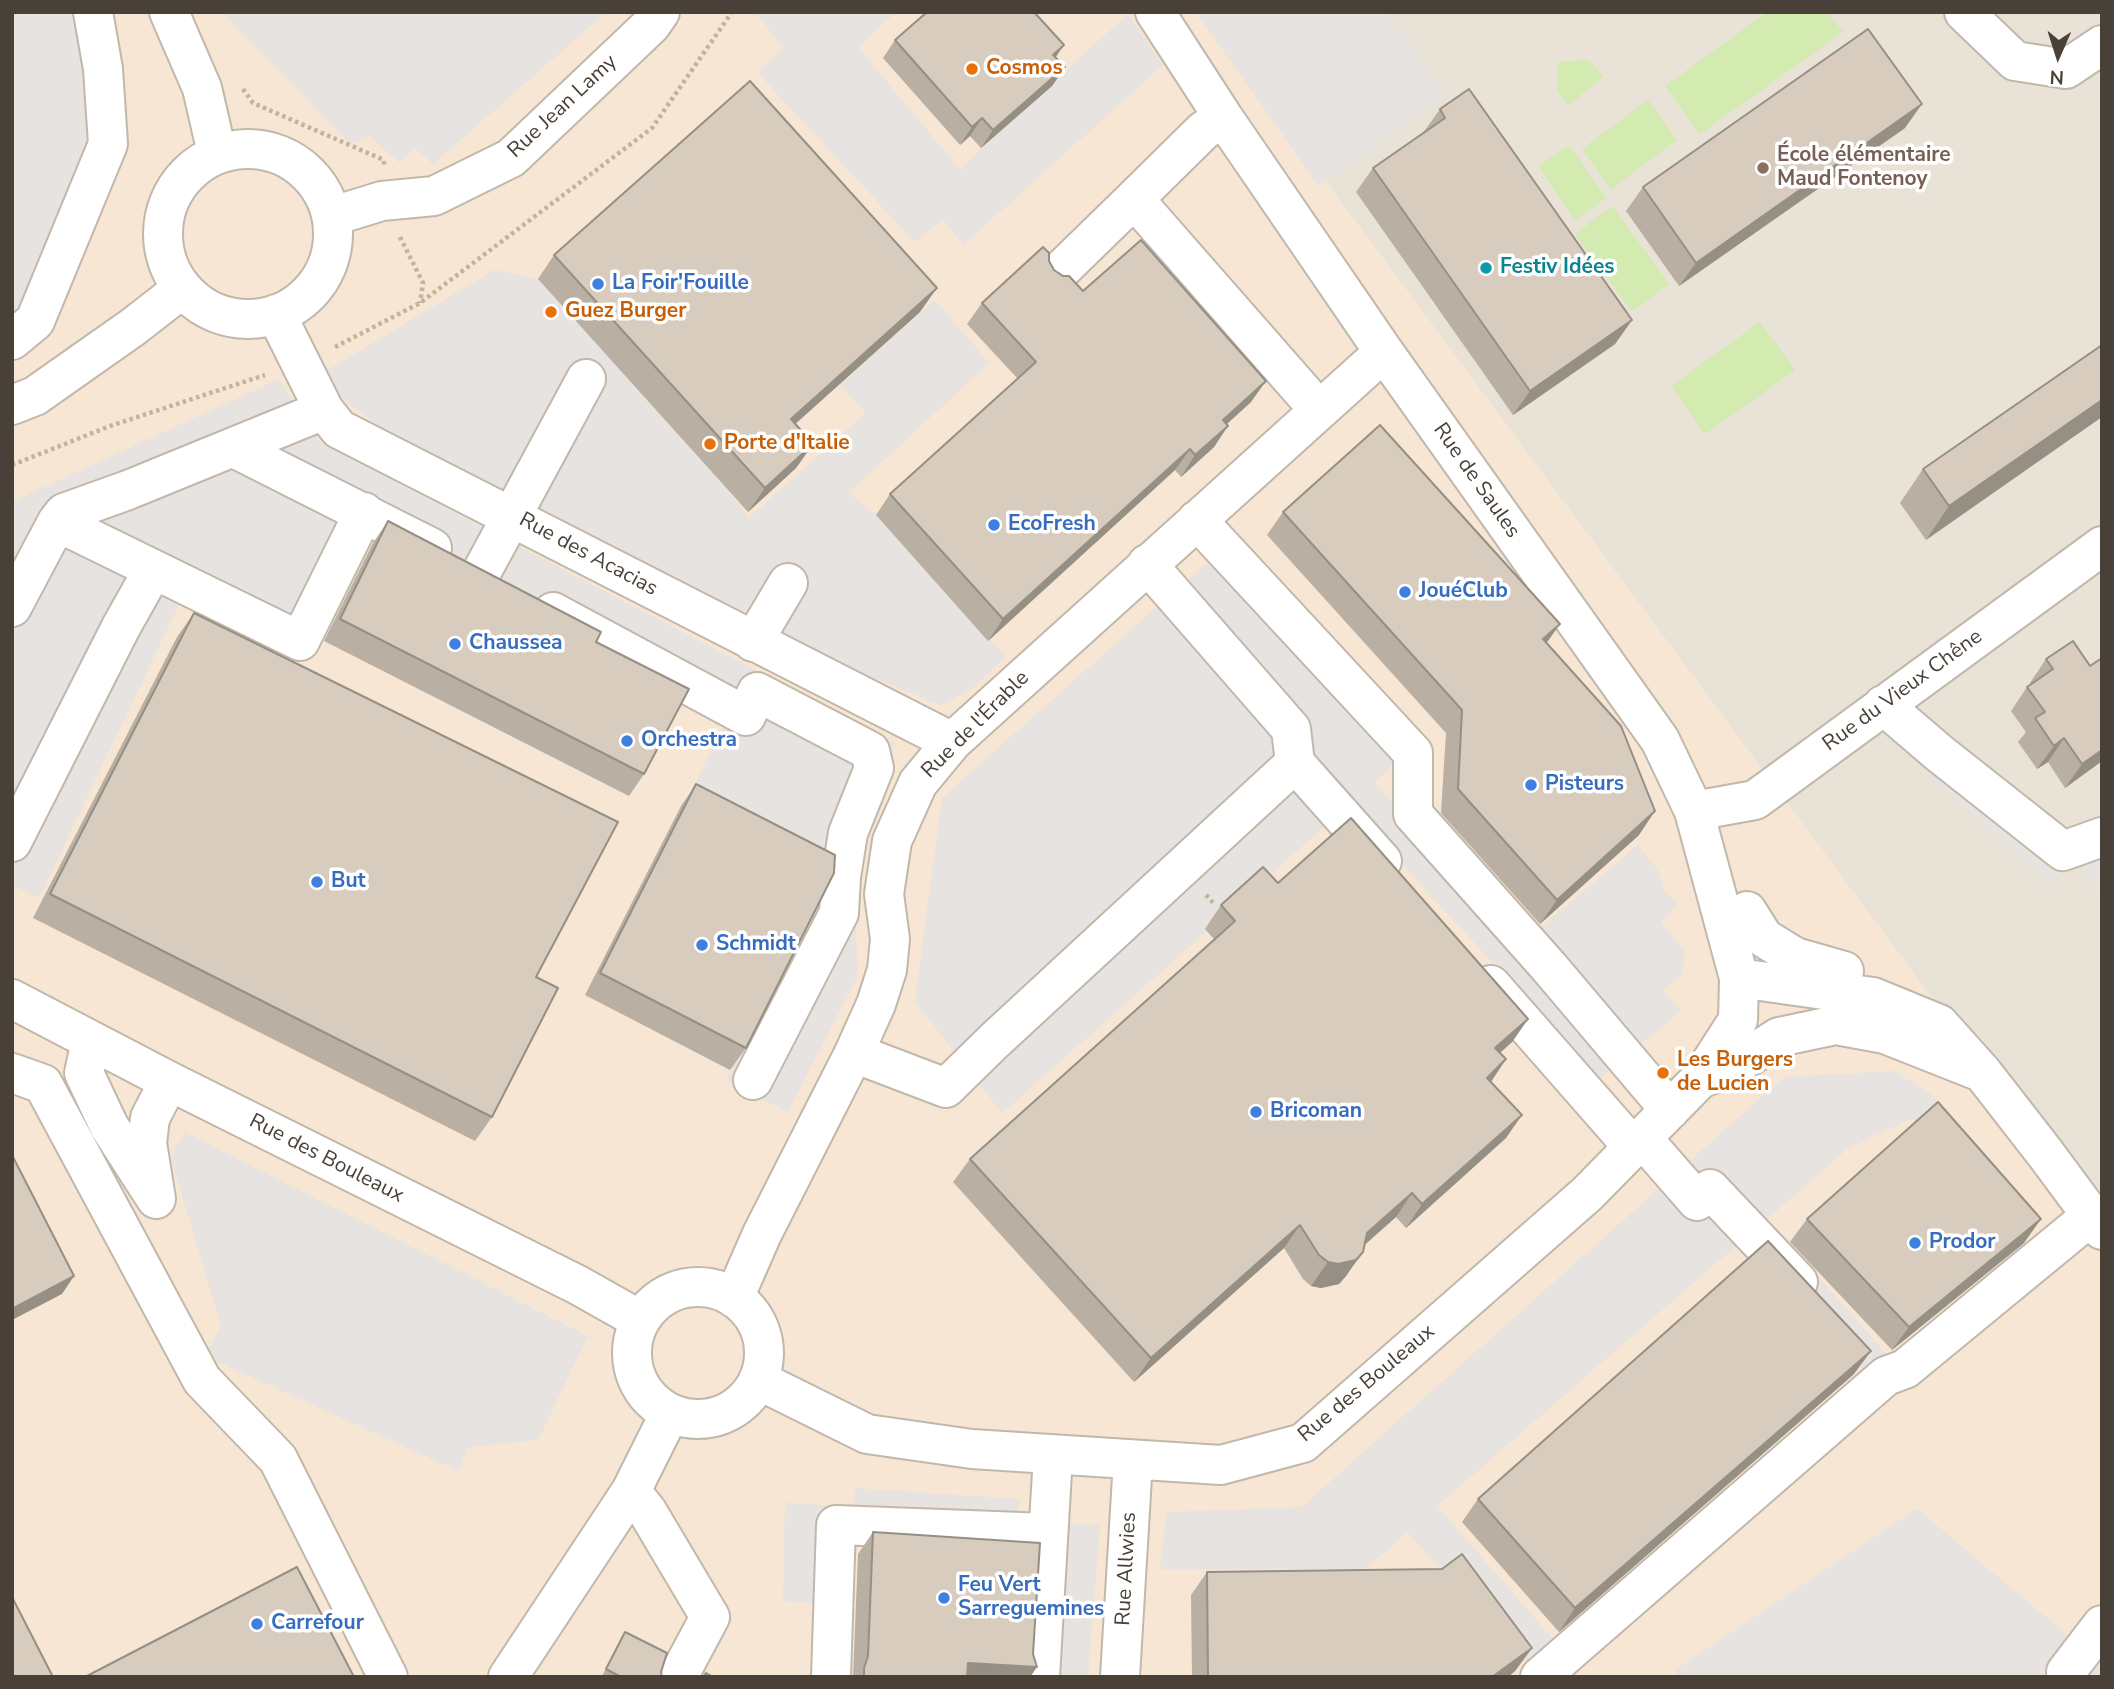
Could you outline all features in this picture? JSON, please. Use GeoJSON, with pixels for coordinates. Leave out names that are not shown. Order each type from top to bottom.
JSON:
{"type":"FeatureCollection","features":[{"type":"Feature","properties":{"kind":"street"},"geometry":{"type":"LineString","coordinates":[[12,340],[35,321],[108,144],[103,69],[93,12]]}},
{"type":"Feature","properties":{"kind":"street"},"geometry":{"type":"LineString","coordinates":[[169,12],[202,88],[217,153]]}},
{"type":"Feature","properties":{"kind":"street","name":"Rue Jean Lamy"},"geometry":{"type":"LineString","coordinates":[[333,216],[382,201],[433,196],[511,158],[651,25],[660,12]]}},
{"type":"Feature","properties":{"kind":"street","name":"Rue de Saules"},"geometry":{"type":"LineString","coordinates":[[1155,12],[1223,117],[1384,352],[1660,740],[1694,811],[1739,978]]}},
{"type":"Feature","properties":{"kind":"street"},"geometry":{"type":"LineString","coordinates":[[1964,12],[2015,61],[2066,69],[2102,45]]}},
{"type":"Feature","properties":{"kind":"street"},"geometry":{"type":"LineString","coordinates":[[1055,276],[1203,131],[1223,117]]}},
{"type":"Feature","properties":{"kind":"street"},"geometry":{"type":"LineString","coordinates":[[253,148],[288,157],[317,181],[333,216],[333,249],[320,281],[300,302],[276,314],[234,318],[208,309],[182,289],[169,266],[163,239],[166,207],[186,175],[217,153],[253,148]]}},
{"type":"Feature","properties":{"kind":"street"},"geometry":{"type":"LineString","coordinates":[[1135,199],[1319,410]]}},
{"type":"Feature","properties":{"kind":"street"},"geometry":{"type":"LineString","coordinates":[[12,405],[35,396],[182,289]]}},
{"type":"Feature","properties":{"kind":"street","name":"Rue des Acacias"},"geometry":{"type":"LineString","coordinates":[[276,314],[324,410],[339,429],[952,742]]}},
{"type":"Feature","properties":{"kind":"street","name":"Rue de l'Érable"},"geometry":{"type":"LineString","coordinates":[[734,1298],[762,1234],[855,1053],[876,1004],[887,970],[890,939],[884,894],[892,841],[918,783],[952,742],[1384,352]]}},
{"type":"Feature","properties":{"kind":"street"},"geometry":{"type":"LineString","coordinates":[[481,573],[586,379]]}},
{"type":"Feature","properties":{"kind":"street"},"geometry":{"type":"LineString","coordinates":[[12,607],[64,513],[234,448],[324,410]]}},
{"type":"Feature","properties":{"kind":"street"},"geometry":{"type":"LineString","coordinates":[[234,448],[481,573],[746,716],[757,692],[764,647],[788,583]]}},
{"type":"Feature","properties":{"kind":"street"},"geometry":{"type":"LineString","coordinates":[[57,522],[300,641],[364,512]]}},
{"type":"Feature","properties":{"kind":"street"},"geometry":{"type":"LineString","coordinates":[[1197,520],[1413,753],[1413,814],[1549,967],[1670,1110]]}},
{"type":"Feature","properties":{"kind":"street","name":"Rue du Vieux Chêne"},"geometry":{"type":"LineString","coordinates":[[1694,811],[1755,800],[2102,546]]}},
{"type":"Feature","properties":{"kind":"street"},"geometry":{"type":"LineString","coordinates":[[1147,564],[1291,729],[1295,763],[1405,887]]}},
{"type":"Feature","properties":{"kind":"street"},"geometry":{"type":"LineString","coordinates":[[12,842],[121,627],[153,570]]}},
{"type":"Feature","properties":{"kind":"street"},"geometry":{"type":"LineString","coordinates":[[753,1080],[839,913],[848,833],[874,768],[870,751],[757,692]]}},
{"type":"Feature","properties":{"kind":"street"},"geometry":{"type":"LineString","coordinates":[[1883,705],[1939,754],[2063,851],[2102,837]]}},
{"type":"Feature","properties":{"kind":"street"},"geometry":{"type":"LineString","coordinates":[[855,1053],[946,1088],[1295,763]]}},
{"type":"Feature","properties":{"kind":"street"},"geometry":{"type":"LineString","coordinates":[[1747,911],[1764,938],[1795,957],[1867,977],[1928,1007],[1983,1042],[2015,1070],[2098,1211]]}},
{"type":"Feature","properties":{"kind":"street"},"geometry":{"type":"LineString","coordinates":[[1469,960],[1638,1143],[1704,1195],[1821,1307]]}},
{"type":"Feature","properties":{"kind":"street"},"geometry":{"type":"LineString","coordinates":[[1739,978],[1794,1034]]}},
{"type":"Feature","properties":{"kind":"street"},"geometry":{"type":"LineString","coordinates":[[1739,978],[1873,997],[1939,1024],[1982,1072],[2045,1153],[2098,1211]]}},
{"type":"Feature","properties":{"kind":"street","name":"Rue des Bouleaux"},"geometry":{"type":"LineString","coordinates":[[758,1380],[867,1434],[972,1450],[1221,1465],[1303,1443],[1587,1194],[1700,1079],[1738,1020],[1739,978]]}},
{"type":"Feature","properties":{"kind":"street","name":"Rue des Bouleaux"},"geometry":{"type":"LineString","coordinates":[[12,999],[169,1081],[578,1285],[640,1320]]}},
{"type":"Feature","properties":{"kind":"street"},"geometry":{"type":"LineString","coordinates":[[1700,1079],[1734,1066],[1779,1037],[1836,1025],[1885,1034],[1982,1072]]}},
{"type":"Feature","properties":{"kind":"street"},"geometry":{"type":"LineString","coordinates":[[91,1041],[85,1073],[109,1126],[156,1199],[147,1143],[150,1118],[169,1081]]}},
{"type":"Feature","properties":{"kind":"street"},"geometry":{"type":"LineString","coordinates":[[12,1073],[43,1084],[202,1380],[278,1459],[388,1677]]}},
{"type":"Feature","properties":{"kind":"street"},"geometry":{"type":"LineString","coordinates":[[1540,1677],[1886,1376],[1905,1369],[2098,1211]]}},
{"type":"Feature","properties":{"kind":"street"},"geometry":{"type":"LineString","coordinates":[[690,1287],[713,1289],[734,1298],[750,1311],[760,1329],[764,1359],[758,1380],[741,1404],[724,1414],[705,1420],[686,1419],[670,1413],[651,1400],[639,1384],[632,1365],[631,1344],[640,1320],[650,1307],[669,1293],[690,1287]]}},
{"type":"Feature","properties":{"kind":"street"},"geometry":{"type":"LineString","coordinates":[[1858,1347],[1886,1376]]}},
{"type":"Feature","properties":{"kind":"street"},"geometry":{"type":"LineString","coordinates":[[508,1677],[631,1491],[670,1413]]}},
{"type":"Feature","properties":{"kind":"street"},"geometry":{"type":"LineString","coordinates":[[1040,1677],[1053,1455]]}},
{"type":"Feature","properties":{"kind":"street","name":"Rue Allwies"},"geometry":{"type":"LineString","coordinates":[[1120,1677],[1133,1460]]}},
{"type":"Feature","properties":{"kind":"street"},"geometry":{"type":"LineString","coordinates":[[631,1491],[710,1617],[678,1677]]}},
{"type":"Feature","properties":{"kind":"street"},"geometry":{"type":"LineString","coordinates":[[831,1677],[836,1525],[1048,1533]]}},
{"type":"Feature","properties":{"kind":"street"},"geometry":{"type":"LineString","coordinates":[[2066,1672],[2102,1625]]}},
{"type":"Feature","properties":{"kind":"path"},"geometry":{"type":"LineString","coordinates":[[12,465],[110,426],[300,363],[362,335],[420,303],[652,128],[732,12]]}},
{"type":"Feature","properties":{"kind":"path"},"geometry":{"type":"LineString","coordinates":[[239,83],[253,103],[384,160],[382,201],[423,283],[420,303]]}},
{"type":"Feature","properties":{"kind":"shaded area"},"geometry":{"type":"Polygon","coordinates":[[[12,12],[1200,12],[2102,1227],[2102,1677],[12,1677],[12,12]]]}},
{"type":"Feature","properties":{"kind":"shaded area"},"geometry":{"type":"Polygon","coordinates":[[[12,12],[105,12],[113,99],[29,350],[12,359],[12,12]]]}},
{"type":"Feature","properties":{"kind":"shaded area"},"geometry":{"type":"Polygon","coordinates":[[[222,12],[606,12],[433,164],[415,148],[400,163],[370,136],[351,144],[222,12]]]}},
{"type":"Feature","properties":{"kind":"shaded area"},"geometry":{"type":"Polygon","coordinates":[[[755,12],[896,12],[858,47],[961,171],[981,148],[1128,14],[1163,65],[963,245],[943,219],[915,242],[758,73],[784,48],[755,12]]]}},
{"type":"Feature","properties":{"kind":"shaded area"},"geometry":{"type":"Polygon","coordinates":[[[1196,12],[1386,12],[1446,96],[1319,186],[1196,12]]]}},
{"type":"Feature","properties":{"kind":"shaded area"},"geometry":{"type":"Polygon","coordinates":[[[1200,12],[2102,12],[2102,1227],[1200,12]]]}},
{"type":"Feature","properties":{"kind":"shaded area"},"geometry":{"type":"Polygon","coordinates":[[[494,270],[538,279],[725,487],[749,518],[866,413],[840,384],[935,300],[989,363],[848,493],[876,515],[1006,656],[969,691],[940,705],[864,674],[389,434],[332,390],[328,370],[494,270]]]}},
{"type":"Feature","properties":{"kind":"shaded area"},"geometry":{"type":"Polygon","coordinates":[[[279,379],[319,442],[895,743],[854,891],[858,975],[788,1112],[726,1081],[829,878],[685,804],[728,717],[371,529],[308,658],[181,600],[39,898],[12,885],[12,502],[279,379]]]}},
{"type":"Feature","properties":{"kind":"shaded area"},"geometry":{"type":"Polygon","coordinates":[[[1210,560],[1395,763],[1374,782],[1517,948],[1638,845],[1658,870],[1663,890],[1678,904],[1661,922],[1685,952],[1682,974],[1663,990],[1681,1011],[1596,1081],[1531,1003],[1347,806],[1002,1113],[915,1001],[942,798],[1210,560]]]}},
{"type":"Feature","properties":{"kind":"shaded area"},"geometry":{"type":"Polygon","coordinates":[[[1939,753],[2054,844],[2102,811],[2102,898],[2076,862],[2049,883],[1925,773],[1939,753]]]}},
{"type":"Feature","properties":{"kind":"shaded area"},"geometry":{"type":"Polygon","coordinates":[[[1894,1071],[1932,1095],[2042,1219],[2022,1233],[1912,1118],[1847,1149],[1767,1219],[1889,1357],[1866,1374],[1740,1242],[1437,1506],[1559,1646],[1531,1669],[1408,1532],[1365,1569],[1160,1569],[1167,1512],[1302,1507],[1784,1077],[1894,1071]]]}},
{"type":"Feature","properties":{"kind":"shaded area"},"geometry":{"type":"Polygon","coordinates":[[[184,1132],[588,1336],[538,1440],[469,1447],[458,1471],[205,1356],[221,1326],[171,1158],[184,1132]]]}},
{"type":"Feature","properties":{"kind":"shaded area"},"geometry":{"type":"Polygon","coordinates":[[[855,1488],[1019,1499],[1019,1521],[1100,1525],[1088,1677],[1052,1677],[1062,1541],[827,1531],[825,1604],[783,1601],[785,1503],[854,1507],[855,1488]]]}},
{"type":"Feature","properties":{"kind":"shaded area"},"geometry":{"type":"Polygon","coordinates":[[[1917,1509],[2102,1664],[2102,1677],[1679,1677],[1675,1670],[1917,1509]]]}},
{"type":"Feature","properties":{"kind":"green space"},"geometry":{"type":"Polygon","coordinates":[[[1768,12],[1827,12],[1843,32],[1700,134],[1665,86],[1768,12]]]}},
{"type":"Feature","properties":{"kind":"green space"},"geometry":{"type":"Polygon","coordinates":[[[1588,60],[1603,77],[1569,105],[1557,91],[1558,62],[1588,60]]]}},
{"type":"Feature","properties":{"kind":"green space"},"geometry":{"type":"Polygon","coordinates":[[[1648,100],[1677,140],[1611,189],[1582,149],[1648,100]]]}},
{"type":"Feature","properties":{"kind":"green space"},"geometry":{"type":"Polygon","coordinates":[[[1569,146],[1606,198],[1575,220],[1538,166],[1569,146]]]}},
{"type":"Feature","properties":{"kind":"green space"},"geometry":{"type":"Polygon","coordinates":[[[1612,206],[1669,284],[1632,311],[1575,234],[1612,206]]]}},
{"type":"Feature","properties":{"kind":"green space"},"geometry":{"type":"Polygon","coordinates":[[[1760,322],[1795,370],[1705,434],[1671,386],[1760,322]]]}},
{"type":"Feature","properties":{"kind":"building"},"geometry":{"type":"Polygon","coordinates":[[[927,12],[1034,12],[1064,45],[1053,55],[1065,67],[993,130],[982,118],[972,127],[895,40],[927,12]]]}},
{"type":"Feature","properties":{"kind":"building"},"geometry":{"type":"Polygon","coordinates":[[[1868,29],[1922,104],[1696,263],[1643,187],[1868,29]]]}},
{"type":"Feature","properties":{"kind":"building"},"geometry":{"type":"Polygon","coordinates":[[[750,81],[937,288],[791,419],[813,444],[765,488],[554,255],[750,81]]]}},
{"type":"Feature","properties":{"kind":"building","name":"Festiv Idées"},"geometry":{"type":"Polygon","coordinates":[[[1469,89],[1632,320],[1530,391],[1373,168],[1445,118],[1440,109],[1469,89]]]}},
{"type":"Feature","properties":{"kind":"building"},"geometry":{"type":"Polygon","coordinates":[[[1141,240],[1266,381],[1223,420],[1228,426],[1195,455],[1190,449],[1003,619],[890,494],[1036,362],[982,303],[1043,247],[1049,253],[1049,261],[1054,270],[1063,276],[1069,276],[1083,291],[1141,240]]]}},
{"type":"Feature","properties":{"kind":"building"},"geometry":{"type":"Polygon","coordinates":[[[2102,345],[2102,400],[1949,506],[1923,469],[2102,345]]]}},
{"type":"Feature","properties":{"kind":"building"},"geometry":{"type":"Polygon","coordinates":[[[1380,425],[1560,624],[1543,639],[1621,726],[1655,811],[1557,900],[1458,789],[1462,710],[1283,512],[1380,425]]]}},
{"type":"Feature","properties":{"kind":"building"},"geometry":{"type":"Polygon","coordinates":[[[388,521],[601,632],[596,642],[689,689],[644,774],[340,619],[388,521]]]}},
{"type":"Feature","properties":{"kind":"building","name":"But"},"geometry":{"type":"Polygon","coordinates":[[[194,613],[618,822],[536,977],[558,988],[492,1117],[50,894],[194,613]]]}},
{"type":"Feature","properties":{"kind":"building"},"geometry":{"type":"Polygon","coordinates":[[[2073,641],[2090,666],[2102,658],[2102,750],[2082,764],[2064,738],[2054,746],[2035,718],[2045,712],[2027,687],[2053,669],[2046,659],[2073,641]]]}},
{"type":"Feature","properties":{"kind":"building","name":"Schmidt"},"geometry":{"type":"Polygon","coordinates":[[[696,784],[835,855],[834,873],[746,1048],[600,973],[696,784]]]}},
{"type":"Feature","properties":{"kind":"building","name":"Bricoman"},"geometry":{"type":"Polygon","coordinates":[[[1351,818],[1528,1019],[1495,1048],[1506,1059],[1487,1078],[1522,1115],[1422,1204],[1412,1193],[1367,1233],[1363,1252],[1356,1260],[1338,1264],[1328,1262],[1319,1255],[1300,1225],[1151,1358],[970,1159],[1235,921],[1221,905],[1263,867],[1278,883],[1351,818]]]}},
{"type":"Feature","properties":{"kind":"building","name":"Prodor"},"geometry":{"type":"Polygon","coordinates":[[[1938,1102],[2041,1219],[1909,1327],[1807,1219],[1938,1102]]]}},
{"type":"Feature","properties":{"kind":"building"},"geometry":{"type":"Polygon","coordinates":[[[12,1155],[74,1276],[12,1309],[12,1155]]]}},
{"type":"Feature","properties":{"kind":"building"},"geometry":{"type":"Polygon","coordinates":[[[1768,1241],[1871,1351],[1575,1608],[1478,1499],[1768,1241]]]}},
{"type":"Feature","properties":{"kind":"building"},"geometry":{"type":"Polygon","coordinates":[[[873,1532],[1040,1543],[1033,1654],[1037,1667],[968,1663],[967,1677],[864,1677],[868,1656],[873,1532]]]}},
{"type":"Feature","properties":{"kind":"building"},"geometry":{"type":"Polygon","coordinates":[[[1462,1554],[1532,1648],[1492,1677],[1208,1677],[1207,1572],[1442,1569],[1462,1554]]]}},
{"type":"Feature","properties":{"kind":"building","name":"Carrefour"},"geometry":{"type":"Polygon","coordinates":[[[297,1567],[354,1677],[85,1677],[297,1567]]]}},
{"type":"Feature","properties":{"kind":"building"},"geometry":{"type":"Polygon","coordinates":[[[12,1597],[53,1677],[12,1677],[12,1597]]]}},
{"type":"Feature","properties":{"kind":"building"},"geometry":{"type":"Polygon","coordinates":[[[625,1632],[667,1653],[662,1677],[621,1677],[606,1669],[625,1632]]]}},
{"type":"Feature","properties":{"kind":"place","name":"Cosmos"},"geometry":{"type":"Point","coordinates":[972,69]}},
{"type":"Feature","properties":{"kind":"place","name":"École élémentaire Maud Fontenoy"},"geometry":{"type":"Point","coordinates":[1763,168]}},
{"type":"Feature","properties":{"kind":"place","name":"Festiv Idées"},"geometry":{"type":"Point","coordinates":[1486,268]}},
{"type":"Feature","properties":{"kind":"place","name":"La Foir'Fouille"},"geometry":{"type":"Point","coordinates":[598,284]}},
{"type":"Feature","properties":{"kind":"place","name":"Guez Burger"},"geometry":{"type":"Point","coordinates":[551,312]}},
{"type":"Feature","properties":{"kind":"place","name":"Porte d'Italie"},"geometry":{"type":"Point","coordinates":[710,444]}},
{"type":"Feature","properties":{"kind":"place","name":"EcoFresh"},"geometry":{"type":"Point","coordinates":[994,525]}},
{"type":"Feature","properties":{"kind":"place","name":"JouéClub"},"geometry":{"type":"Point","coordinates":[1405,592]}},
{"type":"Feature","properties":{"kind":"place","name":"Chaussea"},"geometry":{"type":"Point","coordinates":[455,644]}},
{"type":"Feature","properties":{"kind":"place","name":"Orchestra"},"geometry":{"type":"Point","coordinates":[627,741]}},
{"type":"Feature","properties":{"kind":"place","name":"Pisteurs"},"geometry":{"type":"Point","coordinates":[1531,785]}},
{"type":"Feature","properties":{"kind":"place","name":"But"},"geometry":{"type":"Point","coordinates":[317,882]}},
{"type":"Feature","properties":{"kind":"place","name":"Schmidt"},"geometry":{"type":"Point","coordinates":[702,945]}},
{"type":"Feature","properties":{"kind":"place","name":"Les Burgers de Lucien"},"geometry":{"type":"Point","coordinates":[1663,1073]}},
{"type":"Feature","properties":{"kind":"place","name":"Bricoman"},"geometry":{"type":"Point","coordinates":[1256,1112]}},
{"type":"Feature","properties":{"kind":"place","name":"Prodor"},"geometry":{"type":"Point","coordinates":[1915,1243]}},
{"type":"Feature","properties":{"kind":"place","name":"Feu Vert Sarreguemines"},"geometry":{"type":"Point","coordinates":[944,1598]}},
{"type":"Feature","properties":{"kind":"place","name":"Carrefour"},"geometry":{"type":"Point","coordinates":[257,1624]}}]}
